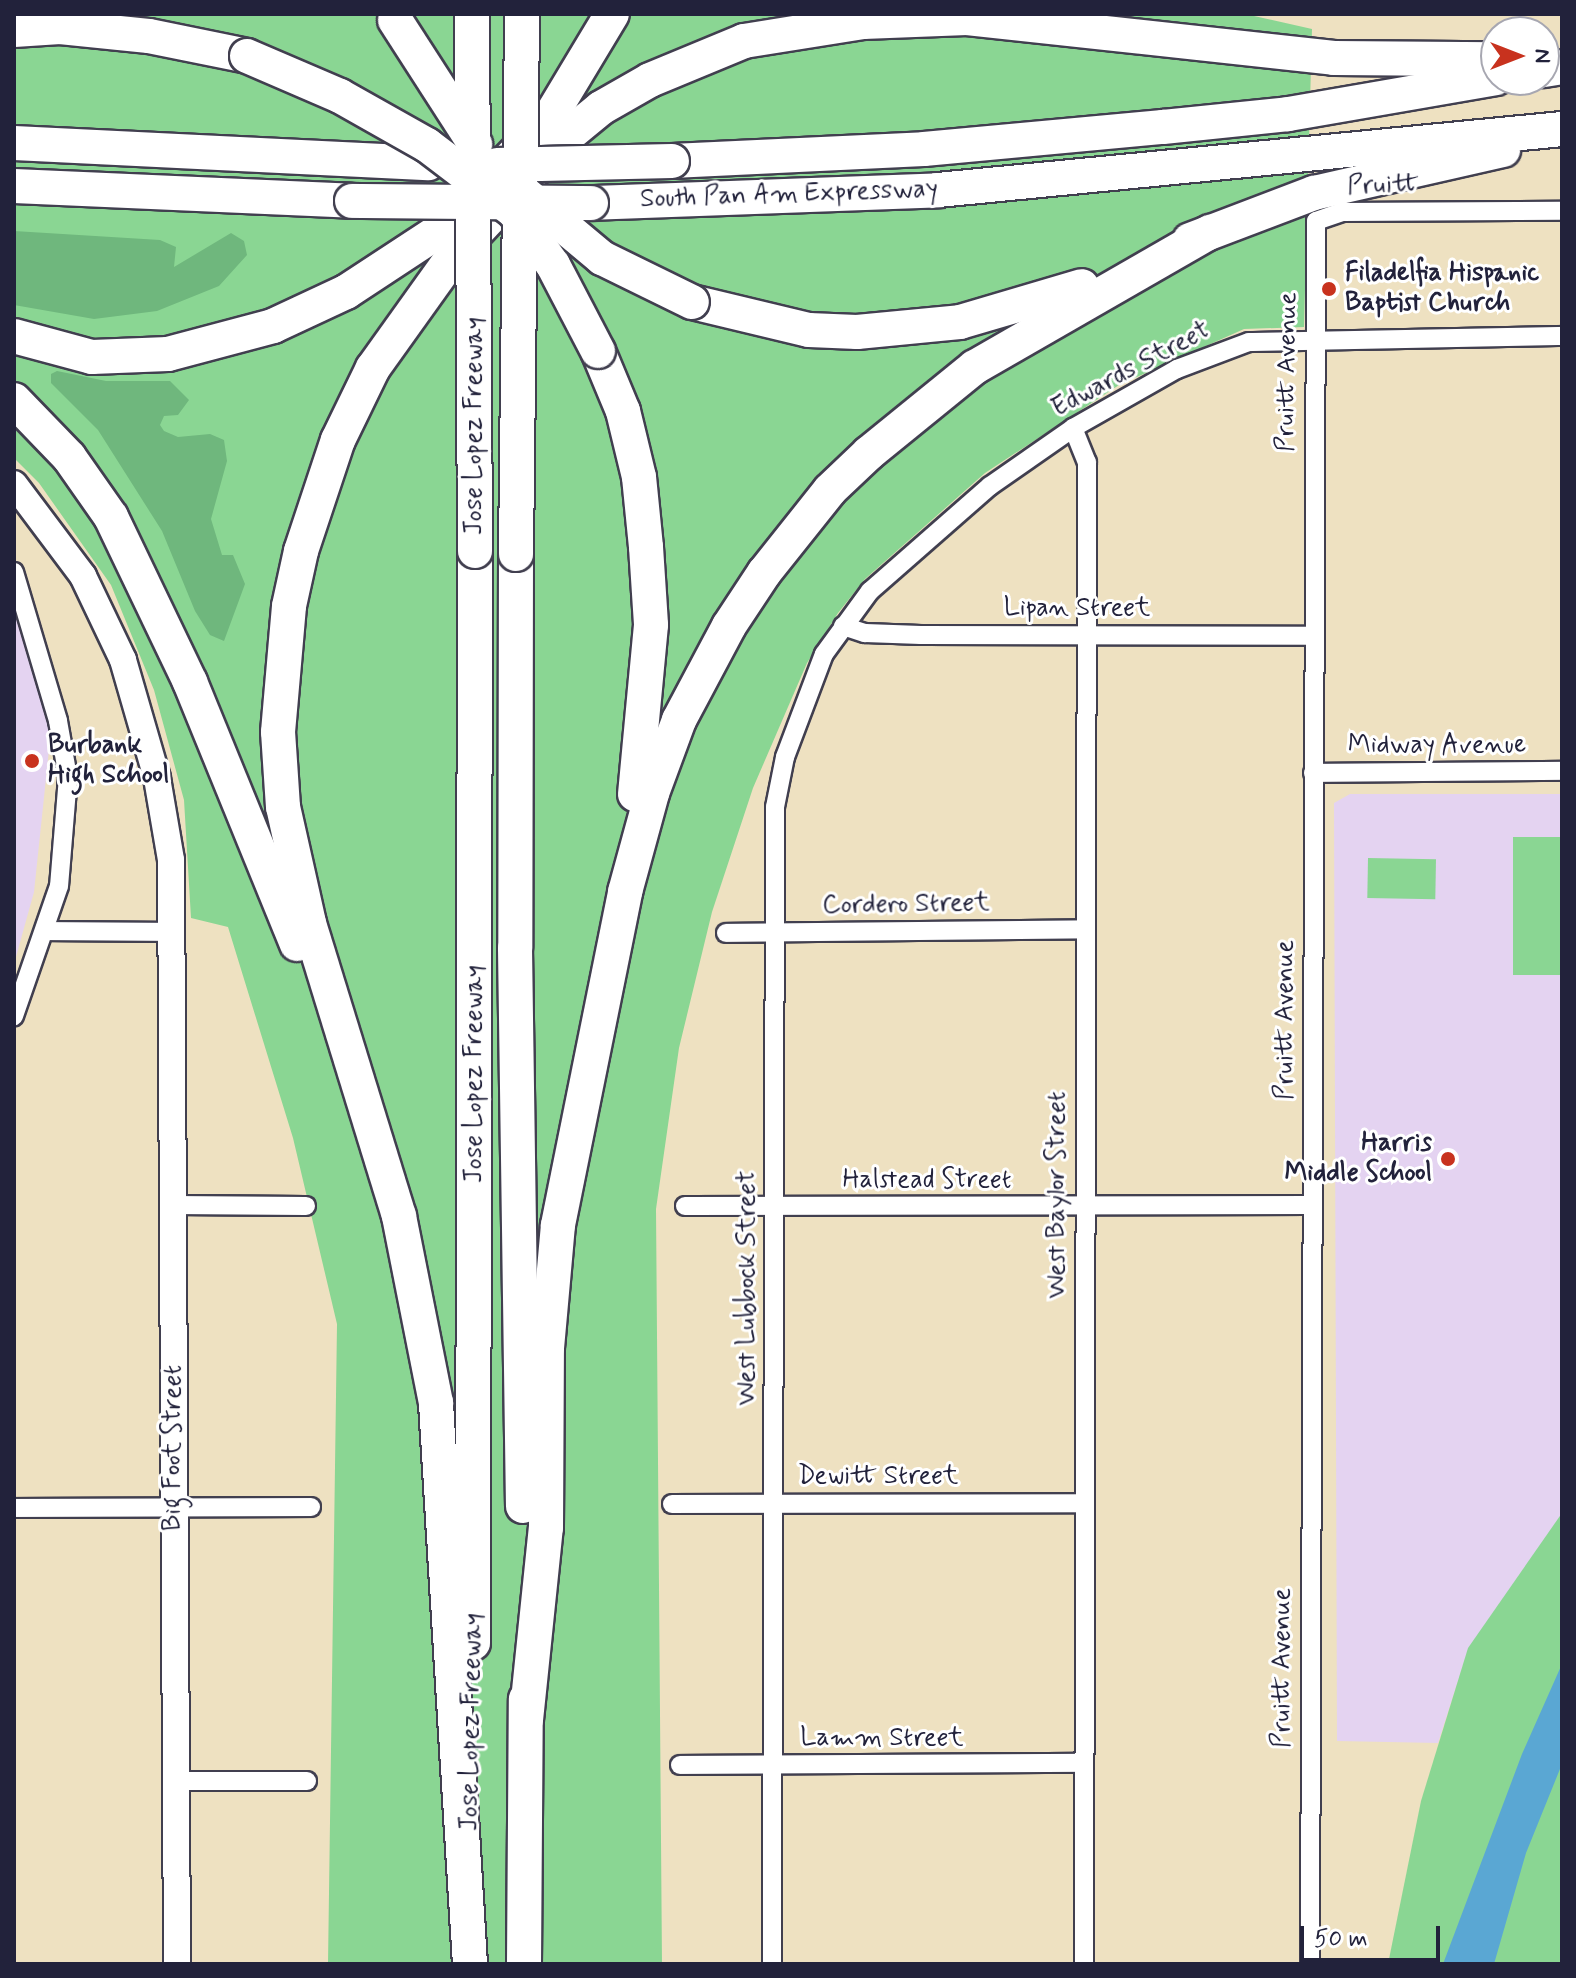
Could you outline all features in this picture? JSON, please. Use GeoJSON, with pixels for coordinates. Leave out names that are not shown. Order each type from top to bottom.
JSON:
{"type":"FeatureCollection","features":[{"type":"Feature","properties":{"kind":"highway","name":"Jose Lopez Freeway"},"geometry":{"type":"LineString","coordinates":[[470,1964],[475,551],[472,14]]}},
{"type":"Feature","properties":{"kind":"highway","name":"Jose Lopez Freeway"},"geometry":{"type":"LineString","coordinates":[[522,14],[515,948],[526,1720]]}},
{"type":"Feature","properties":{"kind":"highway"},"geometry":{"type":"LineString","coordinates":[[14,336],[92,357],[168,354],[273,326],[346,292],[442,229],[550,117],[612,14]]}},
{"type":"Feature","properties":{"kind":"highway"},"geometry":{"type":"LineString","coordinates":[[1096,14],[1154,37]]}},
{"type":"Feature","properties":{"kind":"highway"},"geometry":{"type":"LineString","coordinates":[[394,17],[481,153],[527,198],[602,258],[692,302],[809,330],[857,332],[960,322],[1078,287],[1314,193],[1562,136]]}},
{"type":"Feature","properties":{"kind":"highway"},"geometry":{"type":"LineString","coordinates":[[470,1964],[436,1403],[412,1269],[305,909],[283,807],[278,732],[289,606],[314,505],[373,368],[451,259],[562,140],[601,108],[650,80],[744,41],[805,28],[932,18],[1154,37],[1334,58],[1480,59]]}},
{"type":"Feature","properties":{"kind":"highway"},"geometry":{"type":"LineString","coordinates":[[14,30],[60,27],[149,36],[247,56],[340,96],[427,145],[514,211],[553,265],[598,351],[623,411],[639,477],[651,625],[643,740],[615,937],[553,1264],[546,1528],[526,1720],[524,1964]]}},
{"type":"Feature","properties":{"kind":"highway","name":"South Pan Am Expressway"},"geometry":{"type":"LineString","coordinates":[[14,143],[176,155],[429,163],[672,161],[924,149],[1163,127],[1288,114],[1480,81]]}},
{"type":"Feature","properties":{"kind":"highway","name":"South Pan Am Expressway"},"geometry":{"type":"LineString","coordinates":[[14,186],[352,201],[591,203],[982,186],[1562,129]]}},
{"type":"Feature","properties":{"kind":"highway"},"geometry":{"type":"LineString","coordinates":[[615,937],[652,793],[679,720],[729,626],[809,514],[889,434],[975,367],[1210,232]]}},
{"type":"Feature","properties":{"kind":"highway"},"geometry":{"type":"LineString","coordinates":[[14,400],[69,457],[111,517],[158,611],[370,1122]]}},
{"type":"Feature","properties":{"kind":"main road","name":"Big Foot Street"},"geometry":{"type":"LineString","coordinates":[[14,484],[83,576],[123,660],[157,778],[171,860],[174,932],[174,1781],[177,1964]]}},
{"type":"Feature","properties":{"kind":"street","name":"Pruitt"},"geometry":{"type":"LineString","coordinates":[[1316,221],[1342,212],[1562,211]]}},
{"type":"Feature","properties":{"kind":"street","name":"Pruitt Avenue"},"geometry":{"type":"LineString","coordinates":[[1310,1964],[1316,221]]}},
{"type":"Feature","properties":{"kind":"street","name":"Edwards Street"},"geometry":{"type":"LineString","coordinates":[[843,626],[870,591],[920,543],[1026,458],[1177,369],[1233,346],[1314,338],[1562,336]]}},
{"type":"Feature","properties":{"kind":"street","name":"West Baylor Street"},"geometry":{"type":"LineString","coordinates":[[1073,428],[1087,462],[1084,1964]]}},
{"type":"Feature","properties":{"kind":"street"},"geometry":{"type":"LineString","coordinates":[[14,572],[58,721],[68,777],[65,851],[46,931],[14,1016]]}},
{"type":"Feature","properties":{"kind":"street","name":"Lipan Street"},"geometry":{"type":"LineString","coordinates":[[843,626],[865,633],[909,635],[1313,636]]}},
{"type":"Feature","properties":{"kind":"street","name":"West Lubbock Street"},"geometry":{"type":"LineString","coordinates":[[772,1964],[775,807],[785,757],[806,694],[843,626]]}},
{"type":"Feature","properties":{"kind":"street","name":"Midway Avenue"},"geometry":{"type":"LineString","coordinates":[[1313,773],[1562,771]]}},
{"type":"Feature","properties":{"kind":"street","name":"Cordero Street"},"geometry":{"type":"LineString","coordinates":[[726,933],[1086,929]]}},
{"type":"Feature","properties":{"kind":"street"},"geometry":{"type":"LineString","coordinates":[[46,931],[174,932]]}},
{"type":"Feature","properties":{"kind":"street"},"geometry":{"type":"LineString","coordinates":[[173,1205],[306,1206]]}},
{"type":"Feature","properties":{"kind":"street","name":"Halstead Street"},"geometry":{"type":"LineString","coordinates":[[685,1206],[1312,1205]]}},
{"type":"Feature","properties":{"kind":"street","name":"Dewitt Street"},"geometry":{"type":"LineString","coordinates":[[672,1504],[1083,1503]]}},
{"type":"Feature","properties":{"kind":"street"},"geometry":{"type":"LineString","coordinates":[[14,1508],[311,1507]]}},
{"type":"Feature","properties":{"kind":"street","name":"Lamm Street"},"geometry":{"type":"LineString","coordinates":[[680,1765],[1084,1763]]}},
{"type":"Feature","properties":{"kind":"street"},"geometry":{"type":"LineString","coordinates":[[174,1781],[307,1781]]}},
{"type":"Feature","properties":{"kind":"shaded area","name":"Burbank High School"},"geometry":{"type":"Polygon","coordinates":[[[14,609],[31,649],[51,731],[34,892],[14,964],[14,609]]]}},
{"type":"Feature","properties":{"kind":"shaded area","name":"Harris Middle School"},"geometry":{"type":"Polygon","coordinates":[[[1350,794],[1562,794],[1562,1514],[1468,1650],[1438,1743],[1337,1741],[1334,803],[1350,794]]]}},
{"type":"Feature","properties":{"kind":"green space"},"geometry":{"type":"Polygon","coordinates":[[[14,14],[1245,14],[1312,29],[1304,327],[1244,329],[1119,385],[985,473],[865,579],[838,613],[807,663],[753,788],[712,912],[679,1048],[656,1209],[662,1964],[328,1964],[337,1324],[293,1138],[228,927],[191,918],[184,800],[154,690],[111,585],[39,483],[14,458],[14,14]]]}},
{"type":"Feature","properties":{"kind":"green space"},"geometry":{"type":"Polygon","coordinates":[[[14,231],[160,240],[176,247],[174,267],[231,233],[244,241],[247,255],[219,286],[157,311],[94,319],[14,305],[14,231]]]}},
{"type":"Feature","properties":{"kind":"green space"},"geometry":{"type":"Polygon","coordinates":[[[57,371],[106,381],[170,381],[189,400],[178,415],[164,416],[160,425],[164,431],[178,437],[210,434],[224,440],[227,461],[211,519],[222,555],[233,555],[245,584],[224,641],[210,635],[195,611],[162,531],[98,430],[51,383],[51,374],[57,371]]]}},
{"type":"Feature","properties":{"kind":"green space"},"geometry":{"type":"Polygon","coordinates":[[[1513,837],[1562,837],[1562,975],[1513,975],[1513,837]]]}},
{"type":"Feature","properties":{"kind":"green space"},"geometry":{"type":"Polygon","coordinates":[[[1368,858],[1436,859],[1435,899],[1367,898],[1368,858]]]}},
{"type":"Feature","properties":{"kind":"green space"},"geometry":{"type":"Polygon","coordinates":[[[1562,1513],[1562,1964],[1388,1964],[1421,1801],[1468,1648],[1562,1513]]]}},
{"type":"Feature","properties":{"kind":"water"},"geometry":{"type":"Polygon","coordinates":[[[1562,1664],[1562,1764],[1526,1853],[1494,1964],[1443,1964],[1522,1754],[1562,1664]]]}},
{"type":"Feature","properties":{"kind":"place","name":"Filadelfia Hispanic Baptist Church"},"geometry":{"type":"Point","coordinates":[1329,289]}},
{"type":"Feature","properties":{"kind":"place","name":"Burbank High School"},"geometry":{"type":"Point","coordinates":[32,761]}},
{"type":"Feature","properties":{"kind":"place","name":"Harris Middle School"},"geometry":{"type":"Point","coordinates":[1448,1159]}}]}
